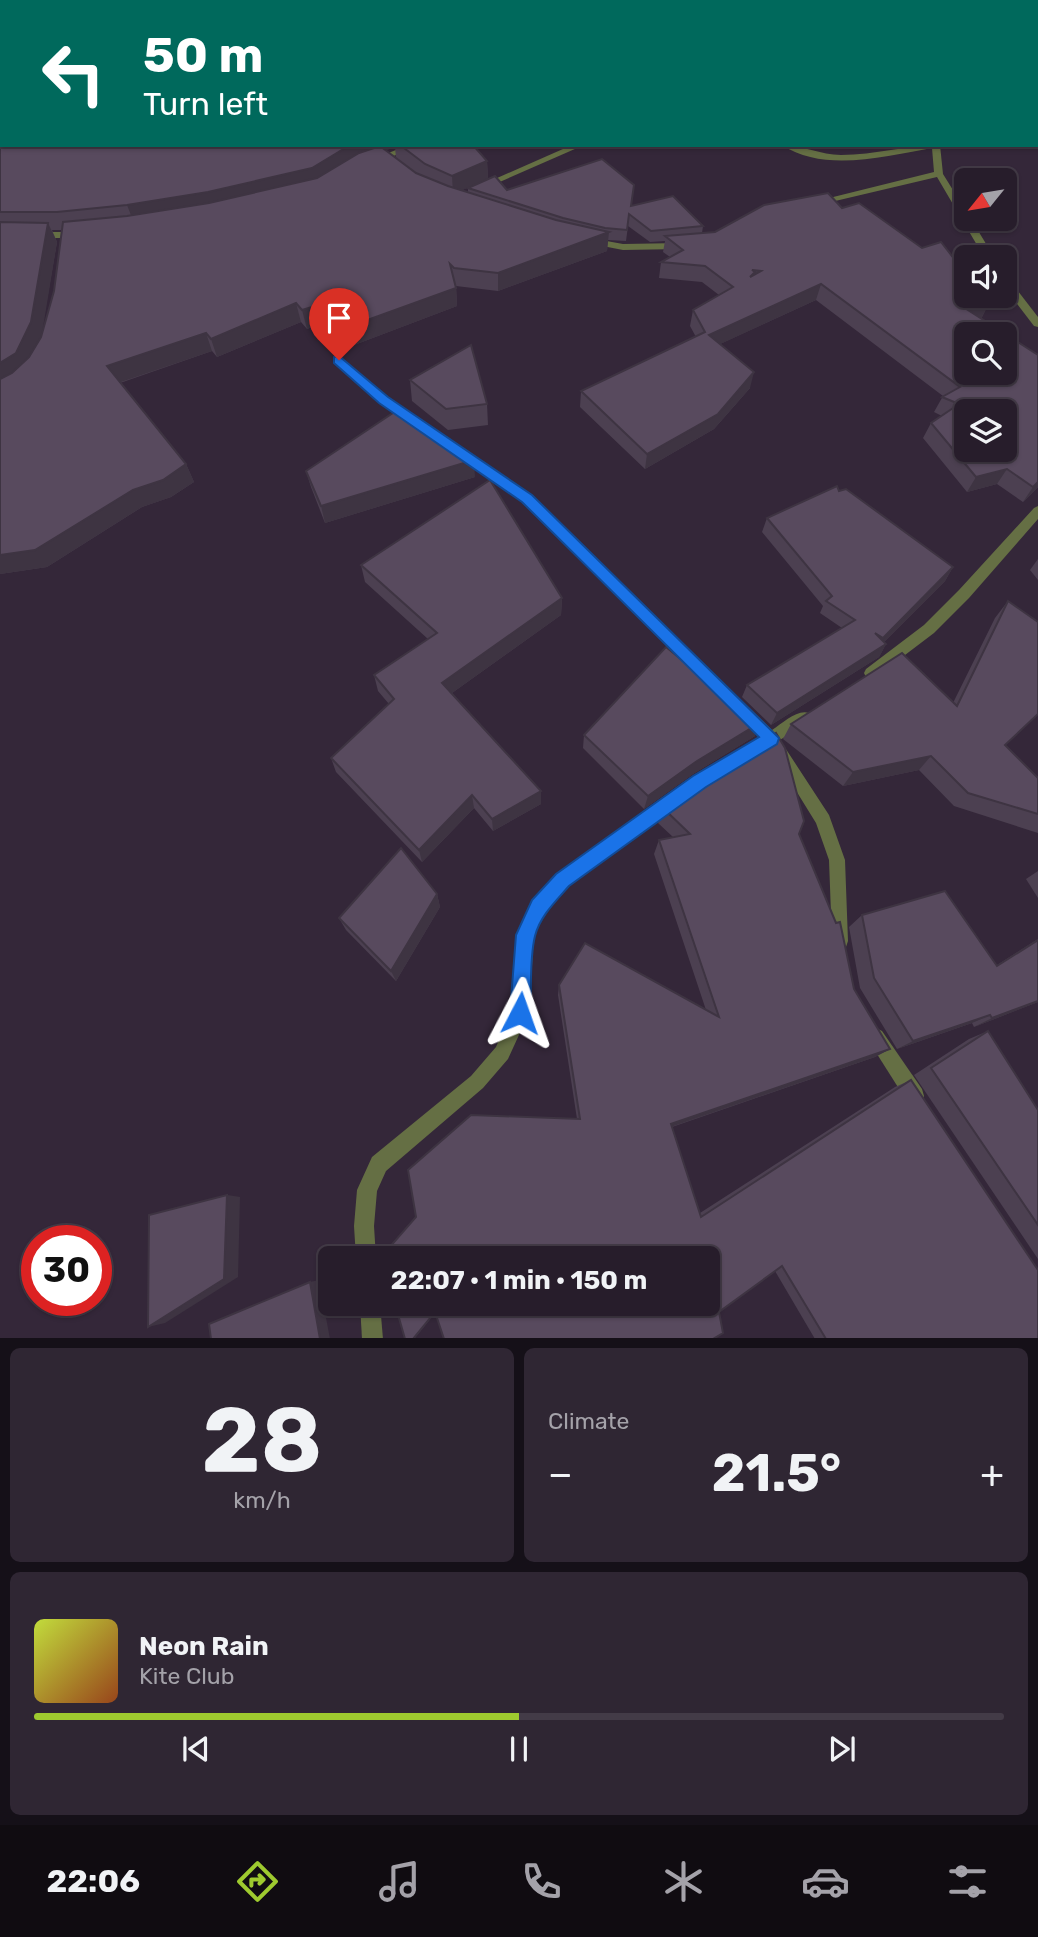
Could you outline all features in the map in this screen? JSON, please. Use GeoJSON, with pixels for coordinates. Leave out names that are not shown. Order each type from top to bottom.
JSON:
{"type":"FeatureCollection","features":[{"type":"Feature","properties":{"kind":"street"},"geometry":{"type":"LineString","coordinates":[[358,167],[388,160],[413,147]]}},
{"type":"Feature","properties":{"kind":"street"},"geometry":{"type":"LineString","coordinates":[[477,189],[575,147]]}},
{"type":"Feature","properties":{"kind":"street"},"geometry":{"type":"LineString","coordinates":[[790,147],[802,153],[842,158],[920,147]]}},
{"type":"Feature","properties":{"kind":"street"},"geometry":{"type":"LineString","coordinates":[[934,147],[939,174],[982,245]]}},
{"type":"Feature","properties":{"kind":"street"},"geometry":{"type":"LineString","coordinates":[[805,205],[939,174]]}},
{"type":"Feature","properties":{"kind":"street"},"geometry":{"type":"LineString","coordinates":[[0,235],[65,236],[92,233]]}},
{"type":"Feature","properties":{"kind":"street"},"geometry":{"type":"LineString","coordinates":[[63,249],[65,236]]}},
{"type":"Feature","properties":{"kind":"street"},"geometry":{"type":"LineString","coordinates":[[582,239],[623,247],[695,245]]}},
{"type":"Feature","properties":{"kind":"street"},"geometry":{"type":"LineString","coordinates":[[1017,297],[1038,324]]}},
{"type":"Feature","properties":{"kind":"street"},"geometry":{"type":"LineString","coordinates":[[339,360],[383,400],[527,499],[771,738],[823,820],[837,860],[839,936],[844,959]]}},
{"type":"Feature","properties":{"kind":"street"},"geometry":{"type":"LineString","coordinates":[[861,680],[929,629],[1038,511]]}},
{"type":"Feature","properties":{"kind":"street"},"geometry":{"type":"LineString","coordinates":[[365,1246],[367,1190],[379,1164],[477,1082],[502,1053],[520,1013],[526,935],[539,906],[563,880],[699,781],[816,709]]}},
{"type":"Feature","properties":{"kind":"street"},"geometry":{"type":"LineString","coordinates":[[870,1027],[923,1108]]}},
{"type":"Feature","properties":{"kind":"street"},"geometry":{"type":"LineString","coordinates":[[371,1316],[373,1338]]}},
{"type":"Feature","properties":{"kind":"building"},"geometry":{"type":"Polygon","coordinates":[[[0,147],[347,147],[312,168],[208,192],[127,205],[57,212],[0,212],[0,147]]]}},
{"type":"Feature","properties":{"kind":"building"},"geometry":{"type":"Polygon","coordinates":[[[381,147],[416,173],[448,186],[556,220],[609,232],[498,273],[454,268],[450,264],[456,288],[337,331],[322,304],[302,310],[296,303],[211,339],[206,333],[107,366],[186,464],[163,480],[133,490],[35,550],[0,555],[0,379],[12,373],[29,357],[41,337],[54,291],[63,222],[127,216],[209,203],[317,178],[359,153],[381,147]]]}},
{"type":"Feature","properties":{"kind":"building"},"geometry":{"type":"Polygon","coordinates":[[[403,147],[475,147],[487,161],[452,176],[425,164],[403,147]]]}},
{"type":"Feature","properties":{"kind":"building"},"geometry":{"type":"Polygon","coordinates":[[[602,159],[634,185],[631,206],[673,196],[703,226],[651,231],[629,214],[627,230],[605,228],[563,218],[468,188],[495,176],[507,190],[602,159]]]}},
{"type":"Feature","properties":{"kind":"building"},"geometry":{"type":"Polygon","coordinates":[[[828,193],[842,208],[859,203],[922,248],[941,242],[954,259],[954,308],[974,308],[968,310],[987,322],[954,322],[954,383],[821,284],[709,335],[754,372],[718,414],[647,454],[581,391],[705,332],[693,310],[733,287],[705,266],[661,262],[683,250],[665,236],[715,232],[764,205],[828,193]]]}},
{"type":"Feature","properties":{"kind":"building"},"geometry":{"type":"Polygon","coordinates":[[[0,222],[48,223],[31,322],[16,353],[0,363],[0,222]]]}},
{"type":"Feature","properties":{"kind":"building"},"geometry":{"type":"Polygon","coordinates":[[[1017,342],[1038,355],[1038,482],[1033,487],[1007,469],[976,477],[964,462],[1017,462],[1017,399],[954,399],[954,402],[942,397],[960,387],[957,385],[1017,385],[1017,342]]]}},
{"type":"Feature","properties":{"kind":"building"},"geometry":{"type":"Polygon","coordinates":[[[471,345],[487,404],[446,409],[410,380],[471,345]]]}},
{"type":"Feature","properties":{"kind":"building"},"geometry":{"type":"Polygon","coordinates":[[[954,407],[954,451],[931,423],[954,407]]]}},
{"type":"Feature","properties":{"kind":"building"},"geometry":{"type":"Polygon","coordinates":[[[396,411],[474,460],[321,506],[306,471],[396,411]]]}},
{"type":"Feature","properties":{"kind":"building"},"geometry":{"type":"Polygon","coordinates":[[[490,480],[562,598],[442,683],[541,791],[492,819],[472,795],[419,850],[331,758],[394,699],[374,675],[437,633],[361,565],[490,480]]]}},
{"type":"Feature","properties":{"kind":"building"},"geometry":{"type":"Polygon","coordinates":[[[837,486],[839,491],[846,489],[953,567],[883,638],[875,633],[886,644],[777,713],[747,685],[855,620],[826,601],[832,596],[767,518],[837,486]]]}},
{"type":"Feature","properties":{"kind":"building"},"geometry":{"type":"Polygon","coordinates":[[[1008,601],[1038,622],[1038,714],[1005,745],[1038,778],[1038,814],[968,793],[931,756],[853,772],[791,724],[902,653],[957,706],[1008,601]]]}},
{"type":"Feature","properties":{"kind":"building"},"geometry":{"type":"Polygon","coordinates":[[[666,647],[693,669],[699,665],[726,696],[731,693],[761,722],[697,761],[648,796],[584,735],[666,647]]]}},
{"type":"Feature","properties":{"kind":"building"},"geometry":{"type":"Polygon","coordinates":[[[776,733],[785,748],[804,821],[799,834],[836,923],[840,922],[854,989],[890,1049],[671,1124],[701,1217],[911,1080],[1038,1270],[1038,1338],[825,1338],[782,1266],[720,1311],[720,1246],[391,1246],[416,1217],[408,1170],[471,1115],[580,1119],[559,985],[585,943],[719,1017],[659,840],[690,834],[663,808],[712,772],[776,733]]]}},
{"type":"Feature","properties":{"kind":"building"},"geometry":{"type":"Polygon","coordinates":[[[401,848],[437,894],[391,971],[339,918],[401,848]]]}},
{"type":"Feature","properties":{"kind":"building"},"geometry":{"type":"Polygon","coordinates":[[[945,891],[997,966],[1038,940],[1038,1001],[992,1018],[990,1015],[913,1041],[874,978],[862,915],[945,891]]]}},
{"type":"Feature","properties":{"kind":"building"},"geometry":{"type":"Polygon","coordinates":[[[988,1031],[1038,1110],[1038,1225],[931,1068],[988,1031]]]}},
{"type":"Feature","properties":{"kind":"building"},"geometry":{"type":"Polygon","coordinates":[[[227,1195],[224,1279],[148,1327],[149,1215],[227,1195]]]}},
{"type":"Feature","properties":{"kind":"building"},"geometry":{"type":"Polygon","coordinates":[[[310,1282],[320,1338],[211,1338],[209,1324],[310,1282]]]}},
{"type":"Feature","properties":{"kind":"building"},"geometry":{"type":"Polygon","coordinates":[[[398,1316],[432,1316],[414,1338],[405,1338],[398,1316]]]}},
{"type":"Feature","properties":{"kind":"building"},"geometry":{"type":"Polygon","coordinates":[[[436,1316],[720,1316],[723,1333],[715,1338],[444,1338],[436,1316]]]}},
{"type":"Feature","properties":{"kind":"route"},"geometry":{"type":"LineString","coordinates":[[339,360],[383,400],[527,499],[771,738],[699,781],[563,880],[539,906],[526,935],[520,1013]]}}]}
